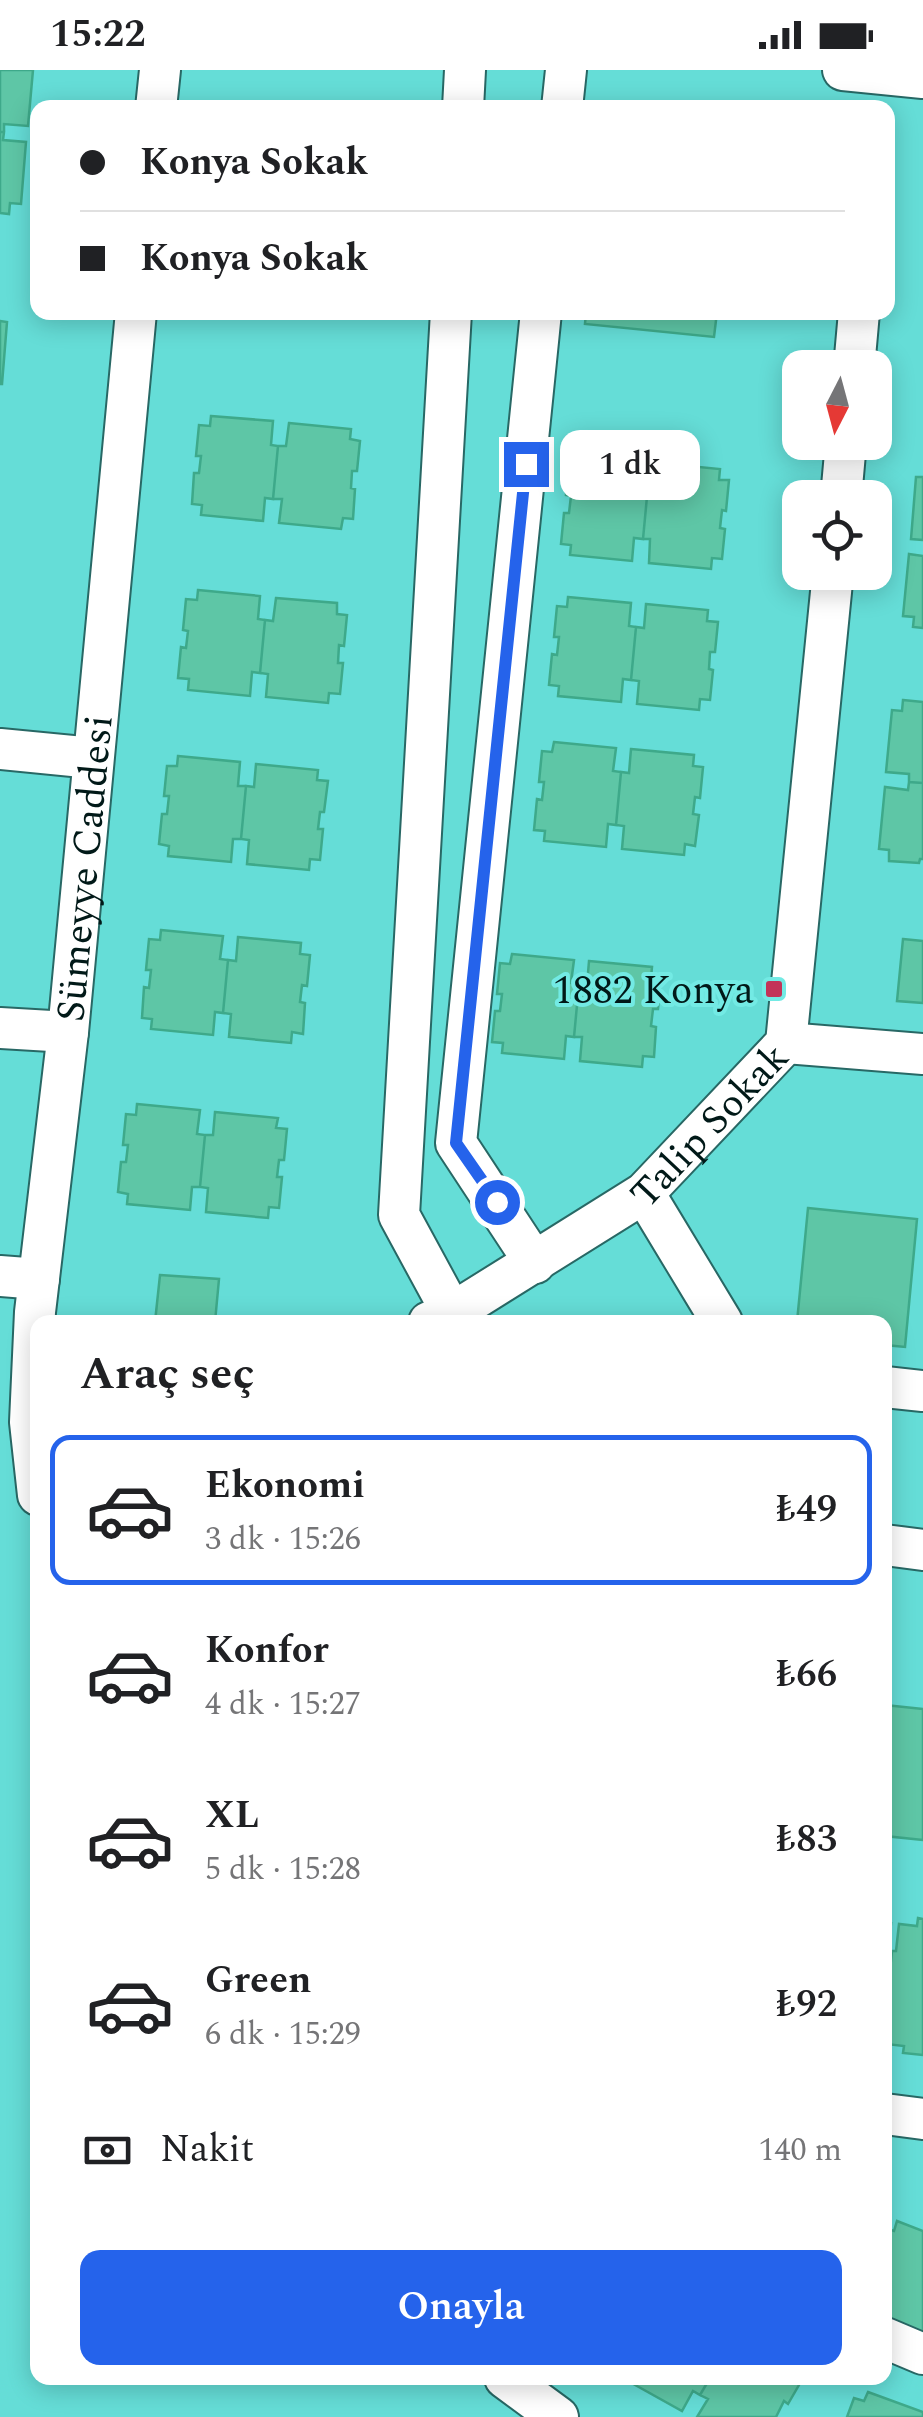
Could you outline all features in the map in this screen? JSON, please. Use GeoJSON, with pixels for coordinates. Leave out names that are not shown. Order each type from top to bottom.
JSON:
{"type":"FeatureCollection","features":[{"type":"Feature","properties":{"kind":"street"},"geometry":{"type":"LineString","coordinates":[[157,100],[160,70]]}},
{"type":"Feature","properties":{"kind":"street"},"geometry":{"type":"LineString","coordinates":[[463,100],[465,70]]}},
{"type":"Feature","properties":{"kind":"street"},"geometry":{"type":"LineString","coordinates":[[563,100],[566,70]]}},
{"type":"Feature","properties":{"kind":"street"},"geometry":{"type":"LineString","coordinates":[[843,70],[893,82]]}},
{"type":"Feature","properties":{"kind":"street","name":"Sümeyye Caddesi"},"geometry":{"type":"LineString","coordinates":[[30,1459],[22,1422],[20,1277],[68,1032],[135,320]]}},
{"type":"Feature","properties":{"kind":"street"},"geometry":{"type":"LineString","coordinates":[[444,1315],[399,1215],[451,320]]}},
{"type":"Feature","properties":{"kind":"street"},"geometry":{"type":"LineString","coordinates":[[534,1263],[456,1143],[541,320]]}},
{"type":"Feature","properties":{"kind":"street"},"geometry":{"type":"LineString","coordinates":[[856,350],[859,320]]}},
{"type":"Feature","properties":{"kind":"street","name":"Talip Sokak"},"geometry":{"type":"LineString","coordinates":[[452,1315],[644,1193],[786,1043],[832,590]]}},
{"type":"Feature","properties":{"kind":"street"},"geometry":{"type":"LineString","coordinates":[[0,749],[93,758]]}},
{"type":"Feature","properties":{"kind":"street"},"geometry":{"type":"LineString","coordinates":[[0,1028],[68,1032]]}},
{"type":"Feature","properties":{"kind":"street"},"geometry":{"type":"LineString","coordinates":[[786,1043],[923,1054]]}},
{"type":"Feature","properties":{"kind":"street"},"geometry":{"type":"LineString","coordinates":[[644,1193],[718,1315]]}},
{"type":"Feature","properties":{"kind":"street"},"geometry":{"type":"LineString","coordinates":[[892,1388],[923,1391]]}},
{"type":"Feature","properties":{"kind":"street"},"geometry":{"type":"LineString","coordinates":[[892,1546],[923,1550]]}},
{"type":"Feature","properties":{"kind":"street"},"geometry":{"type":"LineString","coordinates":[[892,2115],[923,2119]]}},
{"type":"Feature","properties":{"kind":"street"},"geometry":{"type":"LineString","coordinates":[[892,2341],[923,2354]]}},
{"type":"Feature","properties":{"kind":"street"},"geometry":{"type":"LineString","coordinates":[[523,2385],[558,2417]]}},
{"type":"Feature","properties":{"kind":"building"},"geometry":{"type":"Polygon","coordinates":[[[0,70],[33,70],[28,126],[4,124],[4,132],[0,132],[0,70]]]}},
{"type":"Feature","properties":{"kind":"building"},"geometry":{"type":"Polygon","coordinates":[[[0,132],[4,132],[3,140],[26,142],[21,204],[10,203],[9,214],[0,213],[0,132]]]}},
{"type":"Feature","properties":{"kind":"building"},"geometry":{"type":"Polygon","coordinates":[[[585,320],[716,320],[714,337],[585,324],[585,320]]]}},
{"type":"Feature","properties":{"kind":"building"},"geometry":{"type":"Polygon","coordinates":[[[0,321],[7,322],[2,384],[0,384],[0,321]]]}},
{"type":"Feature","properties":{"kind":"building"},"geometry":{"type":"Polygon","coordinates":[[[211,416],[273,421],[271,445],[278,446],[273,499],[265,498],[263,521],[201,515],[202,505],[192,504],[194,473],[199,473],[201,456],[196,456],[199,425],[210,426],[211,416]]]}},
{"type":"Feature","properties":{"kind":"building"},"geometry":{"type":"Polygon","coordinates":[[[289,423],[351,429],[350,439],[360,441],[357,471],[352,471],[353,519],[343,518],[341,529],[279,523],[282,499],[273,499],[278,446],[286,446],[289,423]]]}},
{"type":"Feature","properties":{"kind":"building"},"geometry":{"type":"Polygon","coordinates":[[[580,455],[642,462],[640,485],[648,486],[643,539],[634,538],[632,561],[570,555],[571,545],[561,544],[564,513],[569,513],[571,496],[566,495],[568,464],[579,465],[580,455]]]}},
{"type":"Feature","properties":{"kind":"building"},"geometry":{"type":"Polygon","coordinates":[[[658,463],[720,469],[719,480],[729,480],[720,528],[725,529],[722,559],[712,558],[711,569],[649,563],[650,539],[643,539],[648,486],[656,487],[658,463]]]}},
{"type":"Feature","properties":{"kind":"building"},"geometry":{"type":"Polygon","coordinates":[[[916,477],[923,477],[923,540],[911,539],[916,477]]]}},
{"type":"Feature","properties":{"kind":"building"},"geometry":{"type":"Polygon","coordinates":[[[909,554],[923,556],[923,628],[913,627],[914,617],[903,616],[909,554]]]}},
{"type":"Feature","properties":{"kind":"building"},"geometry":{"type":"Polygon","coordinates":[[[198,590],[260,596],[258,619],[265,620],[260,673],[252,672],[250,696],[188,690],[189,679],[178,678],[181,647],[186,648],[188,631],[183,630],[186,599],[197,600],[198,590]]]}},
{"type":"Feature","properties":{"kind":"building"},"geometry":{"type":"Polygon","coordinates":[[[568,597],[631,603],[629,626],[636,627],[631,680],[623,679],[621,702],[558,696],[559,686],[549,685],[552,654],[557,655],[559,637],[554,637],[557,606],[567,607],[568,597]]]}},
{"type":"Feature","properties":{"kind":"building"},"geometry":{"type":"Polygon","coordinates":[[[276,598],[337,603],[337,614],[347,615],[344,646],[339,645],[338,663],[343,663],[340,694],[329,693],[328,703],[266,697],[268,674],[260,673],[265,620],[273,621],[276,598]]]}},
{"type":"Feature","properties":{"kind":"building"},"geometry":{"type":"Polygon","coordinates":[[[646,604],[708,610],[707,621],[718,622],[715,652],[710,652],[710,700],[700,699],[699,710],[637,704],[639,681],[631,680],[636,627],[644,628],[646,604]]]}},
{"type":"Feature","properties":{"kind":"building"},"geometry":{"type":"Polygon","coordinates":[[[903,700],[923,702],[923,783],[909,782],[909,774],[886,772],[892,710],[902,711],[903,700]]]}},
{"type":"Feature","properties":{"kind":"building"},"geometry":{"type":"Polygon","coordinates":[[[554,742],[616,748],[613,771],[621,772],[616,825],[608,824],[606,847],[544,841],[545,831],[534,830],[537,799],[542,800],[544,782],[539,782],[542,751],[552,752],[554,742]]]}},
{"type":"Feature","properties":{"kind":"building"},"geometry":{"type":"Polygon","coordinates":[[[631,749],[694,755],[693,766],[703,767],[700,798],[695,797],[693,814],[699,815],[695,846],[685,844],[684,855],[622,849],[624,826],[616,825],[621,772],[629,773],[631,749]]]}},
{"type":"Feature","properties":{"kind":"building"},"geometry":{"type":"Polygon","coordinates":[[[178,756],[240,762],[238,786],[246,786],[241,839],[233,839],[231,862],[168,856],[169,846],[159,844],[162,814],[167,814],[169,796],[164,796],[167,766],[177,766],[178,756]]]}},
{"type":"Feature","properties":{"kind":"building"},"geometry":{"type":"Polygon","coordinates":[[[256,764],[318,770],[317,780],[328,781],[318,829],[323,829],[320,860],[310,859],[309,870],[247,864],[249,840],[241,839],[246,786],[254,787],[256,764]]]}},
{"type":"Feature","properties":{"kind":"building"},"geometry":{"type":"Polygon","coordinates":[[[909,782],[923,783],[923,859],[919,863],[889,861],[889,850],[879,849],[885,787],[908,790],[909,782]]]}},
{"type":"Feature","properties":{"kind":"building"},"geometry":{"type":"Polygon","coordinates":[[[161,930],[223,936],[220,959],[228,960],[223,1013],[215,1012],[213,1035],[151,1029],[152,1019],[142,1018],[144,987],[149,988],[151,970],[146,970],[149,939],[160,940],[161,930]]]}},
{"type":"Feature","properties":{"kind":"building"},"geometry":{"type":"Polygon","coordinates":[[[238,937],[301,943],[300,954],[310,955],[307,986],[302,985],[300,1002],[305,1003],[303,1034],[292,1032],[291,1043],[229,1037],[231,1014],[223,1013],[228,960],[236,961],[238,937]]]}},
{"type":"Feature","properties":{"kind":"building"},"geometry":{"type":"Polygon","coordinates":[[[903,939],[923,941],[923,1003],[897,1001],[903,939]]]}},
{"type":"Feature","properties":{"kind":"building"},"geometry":{"type":"Polygon","coordinates":[[[512,954],[574,960],[571,983],[579,984],[574,1037],[566,1036],[564,1059],[502,1053],[503,1043],[492,1042],[495,1011],[500,1011],[502,994],[497,994],[500,963],[510,964],[512,954]]]}},
{"type":"Feature","properties":{"kind":"building"},"geometry":{"type":"Polygon","coordinates":[[[589,961],[652,967],[651,978],[661,979],[658,1009],[653,1009],[651,1026],[656,1027],[654,1057],[643,1056],[642,1067],[580,1061],[582,1037],[574,1037],[579,984],[587,985],[589,961]]]}},
{"type":"Feature","properties":{"kind":"building"},"geometry":{"type":"Polygon","coordinates":[[[137,1104],[200,1110],[197,1134],[205,1135],[200,1187],[192,1187],[190,1210],[127,1204],[128,1194],[118,1192],[121,1162],[126,1162],[128,1145],[123,1145],[126,1114],[136,1115],[137,1104]]]}},
{"type":"Feature","properties":{"kind":"building"},"geometry":{"type":"Polygon","coordinates":[[[215,1112],[278,1118],[276,1128],[287,1129],[284,1160],[279,1160],[277,1177],[282,1177],[279,1208],[269,1207],[268,1218],[206,1212],[208,1188],[200,1187],[205,1135],[213,1135],[215,1112]]]}},
{"type":"Feature","properties":{"kind":"building"},"geometry":{"type":"Polygon","coordinates":[[[808,1208],[917,1219],[905,1347],[892,1346],[892,1315],[798,1315],[808,1208]]]}},
{"type":"Feature","properties":{"kind":"building"},"geometry":{"type":"Polygon","coordinates":[[[160,1275],[219,1279],[216,1315],[156,1315],[160,1275]]]}},
{"type":"Feature","properties":{"kind":"building"},"geometry":{"type":"Polygon","coordinates":[[[892,1706],[923,1709],[923,1840],[892,1837],[892,1706]]]}},
{"type":"Feature","properties":{"kind":"building"},"geometry":{"type":"Polygon","coordinates":[[[918,1918],[923,1919],[923,2055],[903,2053],[904,2046],[892,2045],[892,1951],[896,1951],[899,1924],[917,1926],[918,1918]]]}},
{"type":"Feature","properties":{"kind":"building"},"geometry":{"type":"Polygon","coordinates":[[[897,2221],[923,2231],[923,2333],[892,2325],[897,2221]]]}},
{"type":"Feature","properties":{"kind":"building"},"geometry":{"type":"Polygon","coordinates":[[[635,2385],[706,2385],[700,2395],[693,2391],[682,2411],[635,2385]]]}},
{"type":"Feature","properties":{"kind":"building"},"geometry":{"type":"Polygon","coordinates":[[[706,2385],[799,2385],[776,2417],[697,2417],[708,2399],[700,2395],[706,2385]]]}},
{"type":"Feature","properties":{"kind":"building"},"geometry":{"type":"Polygon","coordinates":[[[868,2392],[923,2412],[923,2417],[847,2417],[854,2398],[864,2401],[868,2392]]]}},
{"type":"Feature","properties":{"kind":"place","name":"1882 Konya"},"geometry":{"type":"Point","coordinates":[774,989]}},
{"type":"Feature","properties":{"kind":"route"},"geometry":{"type":"LineString","coordinates":[[497,1202],[456,1143],[526,464]]}}]}
